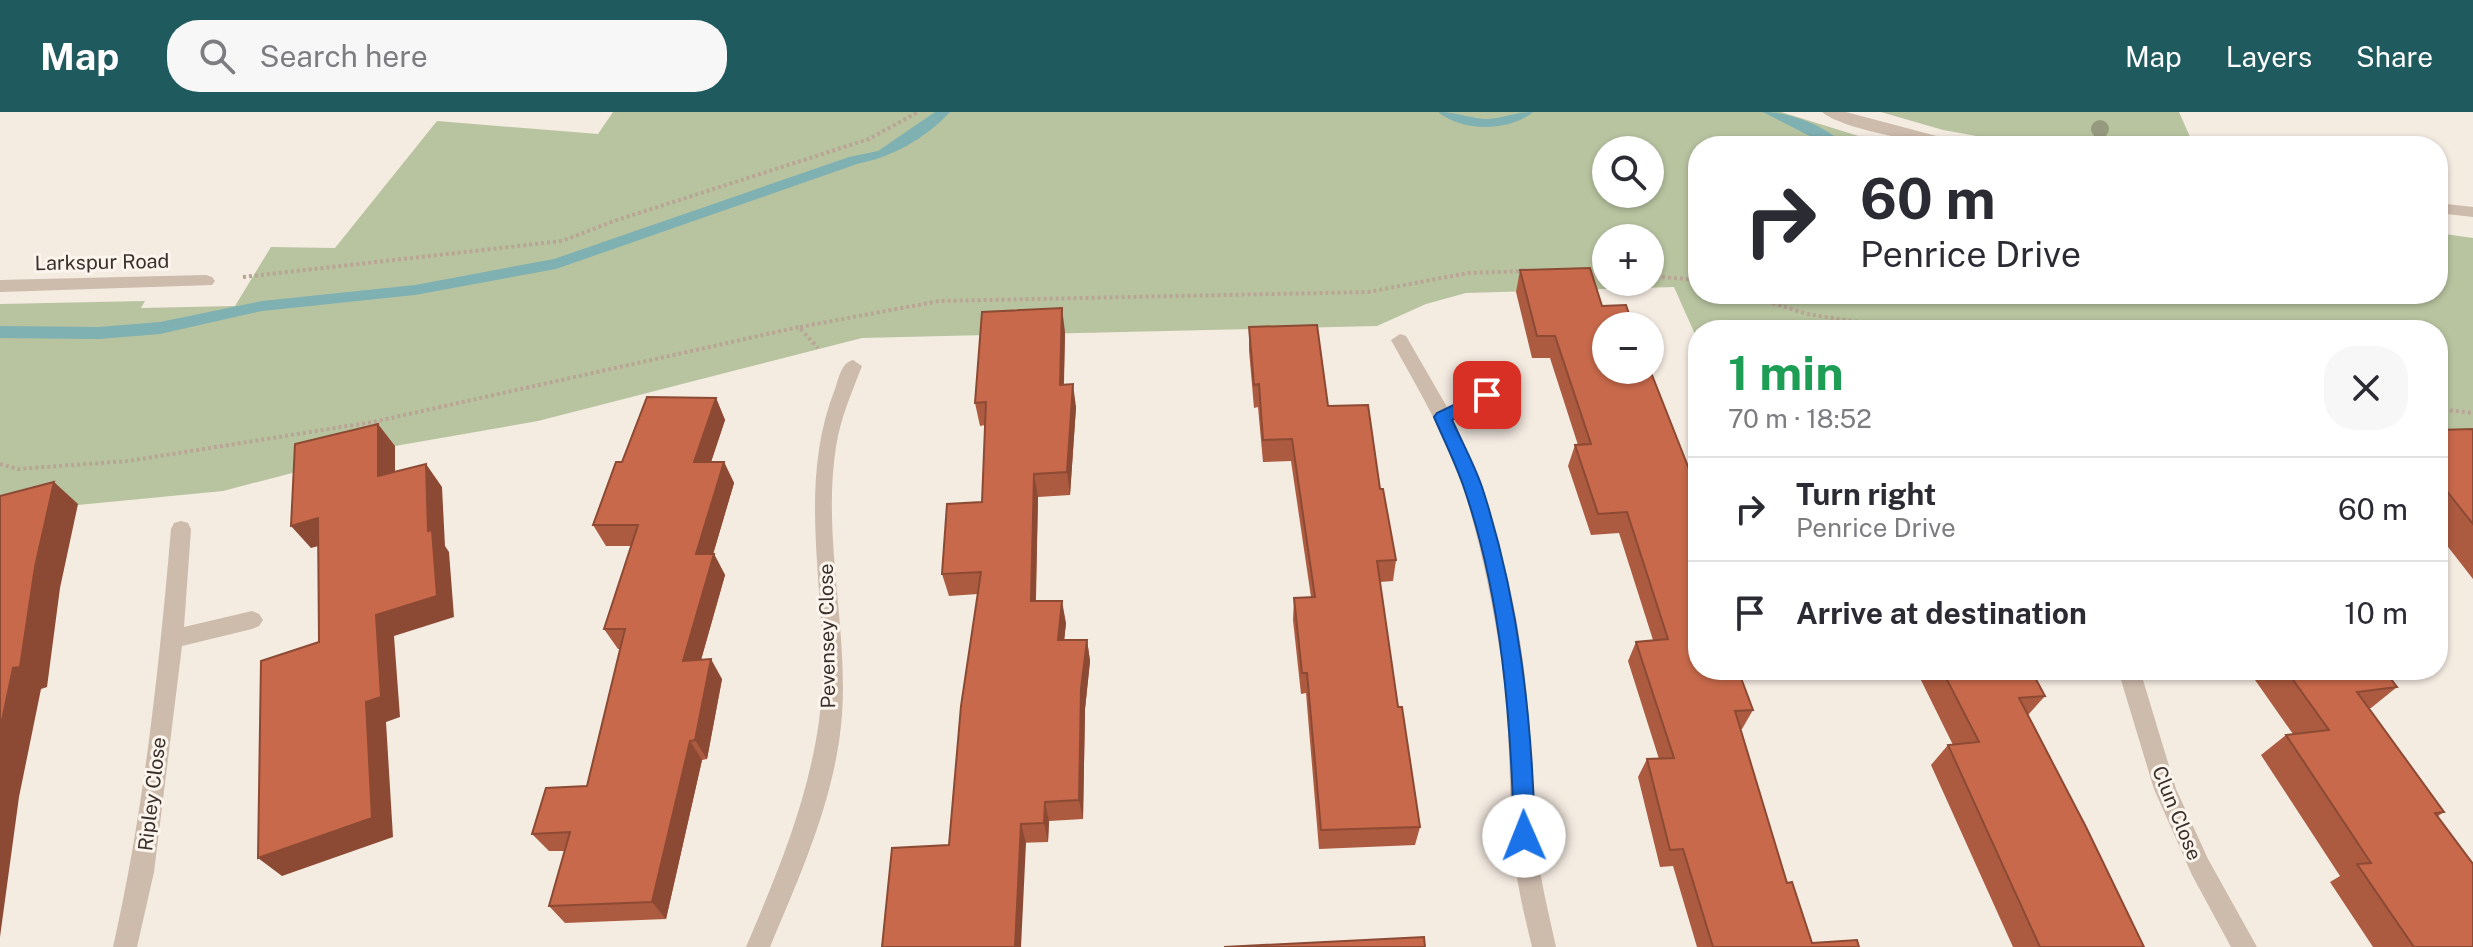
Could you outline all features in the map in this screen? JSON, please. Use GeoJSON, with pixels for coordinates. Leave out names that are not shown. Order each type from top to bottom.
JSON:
{"type":"FeatureCollection","features":[{"type":"Feature","properties":{"kind":"street"},"geometry":{"type":"LineString","coordinates":[[1830,112],[1920,136]]}},
{"type":"Feature","properties":{"kind":"street"},"geometry":{"type":"LineString","coordinates":[[2448,209],[2473,212]]}},
{"type":"Feature","properties":{"kind":"street","name":"Larkspur Road"},"geometry":{"type":"LineString","coordinates":[[0,286],[206,281]]}},
{"type":"Feature","properties":{"kind":"street"},"geometry":{"type":"LineString","coordinates":[[1400,340],[1443,417],[1472,485],[1496,572],[1513,666],[1523,764],[1524,836],[1544,947]]}},
{"type":"Feature","properties":{"kind":"street","name":"Pevensey Close"},"geometry":{"type":"LineString","coordinates":[[758,947],[802,838],[824,758],[832,686],[825,457],[833,417],[853,366]]}},
{"type":"Feature","properties":{"kind":"street"},"geometry":{"type":"LineString","coordinates":[[1443,417],[1487,395]]}},
{"type":"Feature","properties":{"kind":"street","name":"Ripley Close"},"geometry":{"type":"LineString","coordinates":[[125,947],[142,872],[172,639],[181,529]]}},
{"type":"Feature","properties":{"kind":"street"},"geometry":{"type":"LineString","coordinates":[[172,639],[252,620]]}},
{"type":"Feature","properties":{"kind":"street","name":"Clun Close"},"geometry":{"type":"LineString","coordinates":[[2132,680],[2165,789],[2200,867],[2245,947]]}},
{"type":"Feature","properties":{"kind":"path"},"geometry":{"type":"LineString","coordinates":[[206,281],[562,241],[614,221],[869,139],[918,112]]}},
{"type":"Feature","properties":{"kind":"path"},"geometry":{"type":"LineString","coordinates":[[0,464],[18,469],[128,461],[373,422],[618,365],[939,301],[1368,292],[1468,273],[1540,270]]}},
{"type":"Feature","properties":{"kind":"path"},"geometry":{"type":"LineString","coordinates":[[1580,272],[1592,273]]}},
{"type":"Feature","properties":{"kind":"path"},"geometry":{"type":"LineString","coordinates":[[1664,277],[1688,279]]}},
{"type":"Feature","properties":{"kind":"path"},"geometry":{"type":"LineString","coordinates":[[1776,304],[1807,314],[1847,320]]}},
{"type":"Feature","properties":{"kind":"path"},"geometry":{"type":"LineString","coordinates":[[799,327],[822,351]]}},
{"type":"Feature","properties":{"kind":"path"},"geometry":{"type":"LineString","coordinates":[[2448,410],[2473,413]]}},
{"type":"Feature","properties":{"kind":"green space"},"geometry":{"type":"Polygon","coordinates":[[[613,112],[1781,112],[1859,136],[1688,136],[1688,304],[2448,304],[2448,234],[2473,238],[2473,436],[2448,434],[2448,320],[1689,320],[1674,287],[1664,287],[1664,224],[1592,224],[1592,289],[1466,293],[1426,304],[1377,326],[862,338],[538,421],[395,446],[223,491],[78,505],[0,524],[0,304],[145,301],[141,308],[235,306],[271,247],[335,248],[437,121],[598,134],[613,112]]]}},
{"type":"Feature","properties":{"kind":"green space"},"geometry":{"type":"Polygon","coordinates":[[[1881,112],[2179,112],[2190,136],[1977,136],[1881,112]]]}},
{"type":"Feature","properties":{"kind":"building"},"geometry":{"type":"Polygon","coordinates":[[[1590,268],[1592,296],[1599,296],[1602,306],[1626,305],[1628,312],[1592,312],[1592,384],[1656,384],[1688,467],[1688,680],[1742,680],[1753,710],[1735,711],[1787,883],[1792,882],[1812,943],[1857,940],[1859,947],[1713,947],[1683,849],[1670,850],[1647,759],[1674,758],[1636,642],[1668,639],[1627,512],[1598,514],[1575,445],[1591,444],[1555,336],[1537,336],[1520,270],[1590,268]]]}},
{"type":"Feature","properties":{"kind":"building"},"geometry":{"type":"Polygon","coordinates":[[[1062,308],[1060,385],[1073,384],[1067,472],[1034,474],[1031,601],[1062,601],[1058,640],[1087,640],[1081,689],[1079,800],[1045,802],[1044,823],[1021,824],[1015,947],[882,947],[892,848],[949,845],[961,706],[981,572],[942,574],[947,504],[982,502],[986,402],[975,403],[982,312],[1062,308]]]}},
{"type":"Feature","properties":{"kind":"building"},"geometry":{"type":"Polygon","coordinates":[[[1317,325],[1328,406],[1368,405],[1380,489],[1383,489],[1396,560],[1377,561],[1398,707],[1402,707],[1420,827],[1321,830],[1307,673],[1302,673],[1294,598],[1315,597],[1292,439],[1263,440],[1259,384],[1254,385],[1249,327],[1317,325]]]}},
{"type":"Feature","properties":{"kind":"building"},"geometry":{"type":"Polygon","coordinates":[[[647,397],[716,398],[694,462],[724,462],[696,554],[714,554],[683,661],[711,659],[695,740],[690,741],[652,902],[549,906],[570,832],[532,834],[546,788],[587,786],[625,629],[604,629],[638,525],[593,525],[616,462],[622,462],[647,397]]]}},
{"type":"Feature","properties":{"kind":"building"},"geometry":{"type":"Polygon","coordinates":[[[378,424],[378,476],[426,464],[428,531],[432,530],[437,596],[376,615],[381,697],[366,702],[372,818],[258,858],[261,661],[319,642],[318,518],[291,526],[295,444],[378,424]]]}},
{"type":"Feature","properties":{"kind":"building"},"geometry":{"type":"Polygon","coordinates":[[[2473,429],[2473,524],[2448,493],[2448,430],[2473,429]]]}},
{"type":"Feature","properties":{"kind":"building"},"geometry":{"type":"Polygon","coordinates":[[[54,482],[35,567],[20,667],[13,668],[0,730],[0,496],[54,482]]]}},
{"type":"Feature","properties":{"kind":"building"},"geometry":{"type":"Polygon","coordinates":[[[1947,680],[2036,680],[2045,696],[2019,698],[2144,947],[2040,947],[1948,745],[1979,742],[1947,680]]]}},
{"type":"Feature","properties":{"kind":"building"},"geometry":{"type":"Polygon","coordinates":[[[2293,680],[2392,680],[2397,687],[2357,692],[2444,812],[2435,813],[2473,864],[2473,947],[2414,947],[2357,864],[2371,863],[2286,735],[2329,730],[2293,680]]]}},
{"type":"Feature","properties":{"kind":"building"},"geometry":{"type":"Polygon","coordinates":[[[1424,937],[1425,947],[1224,947],[1424,937]]]}},
{"type":"Feature","properties":{"kind":"waterway"},"geometry":{"type":"LineString","coordinates":[[0,332],[99,333],[160,328],[262,306],[415,290],[556,264],[854,160],[882,155],[916,134],[943,112]]}},
{"type":"Feature","properties":{"kind":"waterway"},"geometry":{"type":"LineString","coordinates":[[1445,112],[1486,123],[1503,121],[1526,112]]}},
{"type":"Feature","properties":{"kind":"waterway"},"geometry":{"type":"LineString","coordinates":[[1770,112],[1821,136]]}},
{"type":"Feature","properties":{"kind":"route"},"geometry":{"type":"LineString","coordinates":[[1487,395],[1443,417],[1472,485],[1496,572],[1513,666],[1523,764],[1524,836]]}}]}
